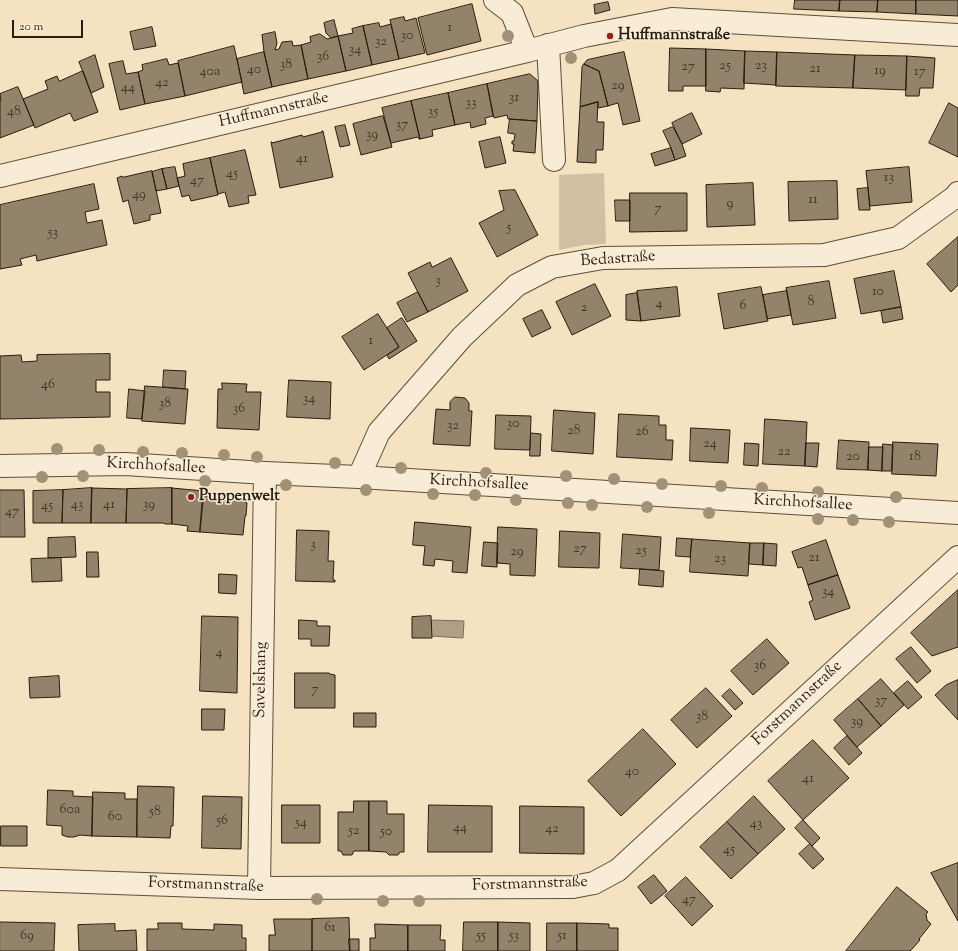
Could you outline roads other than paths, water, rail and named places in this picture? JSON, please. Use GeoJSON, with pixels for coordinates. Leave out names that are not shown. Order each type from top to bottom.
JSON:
{"type":"FeatureCollection","features":[{"type":"Feature","properties":{"kind":"street"},"geometry":{"type":"LineString","coordinates":[[511,4],[527,51]]}},
{"type":"Feature","properties":{"kind":"street","name":"Huffmannstraße"},"geometry":{"type":"LineString","coordinates":[[0,176],[527,51],[584,36],[672,19],[958,35]]}},
{"type":"Feature","properties":{"kind":"street"},"geometry":{"type":"LineString","coordinates":[[548,45],[554,160]]}},
{"type":"Feature","properties":{"kind":"street","name":"Bedastraße"},"geometry":{"type":"LineString","coordinates":[[359,477],[378,432],[462,337],[517,285],[552,267],[603,258],[824,255],[898,238],[958,193]]}},
{"type":"Feature","properties":{"kind":"street","name":"Kirchhofsallee"},"geometry":{"type":"LineString","coordinates":[[0,466],[125,464],[958,513]]}},
{"type":"Feature","properties":{"kind":"street","name":"Savelshang"},"geometry":{"type":"LineString","coordinates":[[260,888],[266,473]]}},
{"type":"Feature","properties":{"kind":"street","name":"Forstmannstraße"},"geometry":{"type":"LineString","coordinates":[[0,879],[260,888],[573,886],[594,883],[618,870],[958,557]]}},
{"type":"Feature","properties":{"kind":"place","name":"Huffmannstraße"},"geometry":{"type":"Point","coordinates":[610,36]}},
{"type":"Feature","properties":{"kind":"place","name":"Puppenwelt"},"geometry":{"type":"Point","coordinates":[191,497]}}]}
